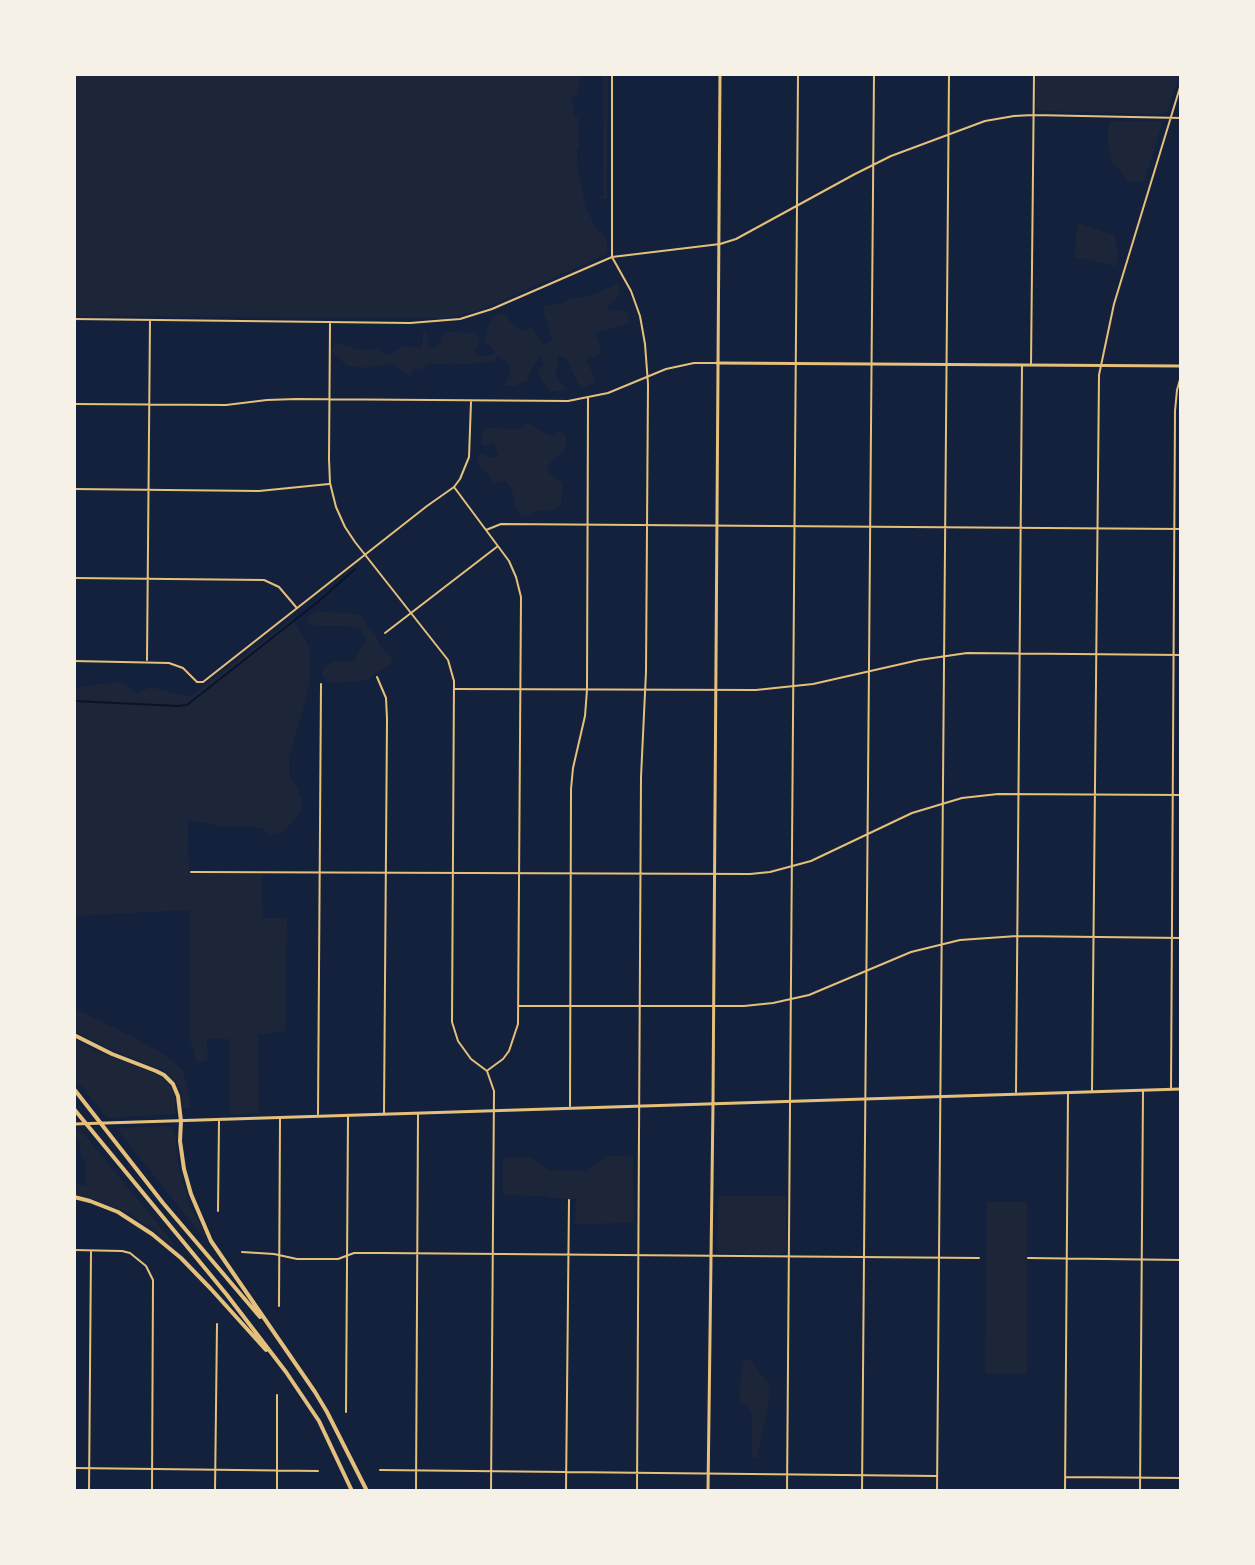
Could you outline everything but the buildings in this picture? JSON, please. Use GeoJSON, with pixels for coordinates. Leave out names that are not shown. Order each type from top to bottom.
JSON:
{"type":"FeatureCollection","features":[{"type":"Feature","properties":{"kind":"highway"},"geometry":{"type":"LineString","coordinates":[[74,1035],[164,1075],[173,1084],[181,1121],[184,1169],[211,1241],[327,1412],[367,1491]]}},
{"type":"Feature","properties":{"kind":"highway"},"geometry":{"type":"LineString","coordinates":[[74,1089],[163,1203],[276,1336]]}},
{"type":"Feature","properties":{"kind":"highway"},"geometry":{"type":"LineString","coordinates":[[74,1109],[286,1372],[319,1421],[352,1491]]}},
{"type":"Feature","properties":{"kind":"highway"},"geometry":{"type":"LineString","coordinates":[[74,1197],[118,1212],[152,1234],[181,1258],[286,1372]]}},
{"type":"Feature","properties":{"kind":"main road"},"geometry":{"type":"LineString","coordinates":[[708,1491],[720,74]]}},
{"type":"Feature","properties":{"kind":"main road"},"geometry":{"type":"LineString","coordinates":[[717,363],[1181,366]]}},
{"type":"Feature","properties":{"kind":"main road"},"geometry":{"type":"LineString","coordinates":[[74,1124],[1181,1089]]}},
{"type":"Feature","properties":{"kind":"street"},"geometry":{"type":"LineString","coordinates":[[612,74],[612,257],[631,291],[640,316],[648,374],[646,690],[640,874],[637,1491]]}},
{"type":"Feature","properties":{"kind":"street"},"geometry":{"type":"LineString","coordinates":[[787,1491],[798,74]]}},
{"type":"Feature","properties":{"kind":"street"},"geometry":{"type":"LineString","coordinates":[[862,1491],[874,74]]}},
{"type":"Feature","properties":{"kind":"street"},"geometry":{"type":"LineString","coordinates":[[937,1491],[949,74]]}},
{"type":"Feature","properties":{"kind":"street"},"geometry":{"type":"LineString","coordinates":[[1031,365],[1034,74]]}},
{"type":"Feature","properties":{"kind":"street"},"geometry":{"type":"LineString","coordinates":[[1092,1091],[1100,365],[1114,304],[1181,84]]}},
{"type":"Feature","properties":{"kind":"street"},"geometry":{"type":"LineString","coordinates":[[74,319],[410,323],[460,319],[492,309],[612,257],[720,244],[736,239],[872,166],[993,119],[1033,115],[1181,118]]}},
{"type":"Feature","properties":{"kind":"street"},"geometry":{"type":"LineString","coordinates":[[147,662],[150,320]]}},
{"type":"Feature","properties":{"kind":"street"},"geometry":{"type":"LineString","coordinates":[[330,322],[330,483],[341,518],[365,554],[448,660],[455,689],[452,1022],[461,1047],[487,1071],[494,1091],[491,1491]]}},
{"type":"Feature","properties":{"kind":"street"},"geometry":{"type":"LineString","coordinates":[[74,404],[226,405],[276,399],[564,401],[613,391],[648,374],[682,365],[717,363]]}},
{"type":"Feature","properties":{"kind":"street"},"geometry":{"type":"LineString","coordinates":[[1016,1094],[1023,365]]}},
{"type":"Feature","properties":{"kind":"street"},"geometry":{"type":"LineString","coordinates":[[1171,1089],[1175,411],[1181,376]]}},
{"type":"Feature","properties":{"kind":"street"},"geometry":{"type":"LineString","coordinates":[[570,1107],[573,768],[585,716],[587,690],[588,398]]}},
{"type":"Feature","properties":{"kind":"street"},"geometry":{"type":"LineString","coordinates":[[74,661],[176,665],[197,682],[208,678],[454,487],[469,457],[471,401]]}},
{"type":"Feature","properties":{"kind":"street"},"geometry":{"type":"LineString","coordinates":[[74,489],[259,491],[330,483]]}},
{"type":"Feature","properties":{"kind":"street"},"geometry":{"type":"LineString","coordinates":[[454,487],[513,569],[520,589],[521,605],[519,1006],[516,1032],[509,1051],[487,1071]]}},
{"type":"Feature","properties":{"kind":"street"},"geometry":{"type":"LineString","coordinates":[[486,530],[501,524],[1181,529]]}},
{"type":"Feature","properties":{"kind":"street"},"geometry":{"type":"LineString","coordinates":[[385,633],[498,546]]}},
{"type":"Feature","properties":{"kind":"street"},"geometry":{"type":"LineString","coordinates":[[74,578],[264,580],[279,587],[296,608]]}},
{"type":"Feature","properties":{"kind":"street"},"geometry":{"type":"LineString","coordinates":[[455,689],[756,690],[794,687],[944,656],[980,653],[1181,655]]}},
{"type":"Feature","properties":{"kind":"street"},"geometry":{"type":"LineString","coordinates":[[377,677],[384,690],[387,707],[384,1114]]}},
{"type":"Feature","properties":{"kind":"street"},"geometry":{"type":"LineString","coordinates":[[318,1117],[321,684]]}},
{"type":"Feature","properties":{"kind":"street"},"geometry":{"type":"LineString","coordinates":[[191,872],[750,874],[792,867],[823,856],[912,813],[943,802],[974,796],[1181,795]]}},
{"type":"Feature","properties":{"kind":"street"},"geometry":{"type":"LineString","coordinates":[[519,1006],[744,1006],[791,1000],[911,952],[942,943],[1017,936],[1181,938]]}},
{"type":"Feature","properties":{"kind":"street"},"geometry":{"type":"LineString","coordinates":[[1140,1491],[1143,1089]]}},
{"type":"Feature","properties":{"kind":"street"},"geometry":{"type":"LineString","coordinates":[[1065,1491],[1068,1092]]}},
{"type":"Feature","properties":{"kind":"street"},"geometry":{"type":"LineString","coordinates":[[416,1491],[418,1113]]}},
{"type":"Feature","properties":{"kind":"street"},"geometry":{"type":"LineString","coordinates":[[346,1412],[348,1116]]}},
{"type":"Feature","properties":{"kind":"street"},"geometry":{"type":"LineString","coordinates":[[279,1306],[280,1118]]}},
{"type":"Feature","properties":{"kind":"street"},"geometry":{"type":"LineString","coordinates":[[218,1211],[219,1120]]}},
{"type":"Feature","properties":{"kind":"street"},"geometry":{"type":"LineString","coordinates":[[566,1491],[569,1200]]}},
{"type":"Feature","properties":{"kind":"street"},"geometry":{"type":"LineString","coordinates":[[74,1250],[134,1255],[146,1266],[153,1280],[152,1491]]}},
{"type":"Feature","properties":{"kind":"street"},"geometry":{"type":"LineString","coordinates":[[89,1491],[91,1250]]}},
{"type":"Feature","properties":{"kind":"street"},"geometry":{"type":"LineString","coordinates":[[242,1252],[297,1259],[338,1259],[360,1253],[979,1258]]}},
{"type":"Feature","properties":{"kind":"street"},"geometry":{"type":"LineString","coordinates":[[1028,1258],[1181,1260]]}},
{"type":"Feature","properties":{"kind":"street"},"geometry":{"type":"LineString","coordinates":[[215,1491],[217,1324]]}},
{"type":"Feature","properties":{"kind":"street"},"geometry":{"type":"LineString","coordinates":[[277,1395],[277,1491]]}},
{"type":"Feature","properties":{"kind":"street"},"geometry":{"type":"LineString","coordinates":[[74,1468],[318,1471]]}},
{"type":"Feature","properties":{"kind":"street"},"geometry":{"type":"LineString","coordinates":[[380,1470],[938,1476]]}},
{"type":"Feature","properties":{"kind":"street"},"geometry":{"type":"LineString","coordinates":[[1065,1477],[1181,1478]]}},
{"type":"Feature","properties":{"kind":"shaded area"},"geometry":{"type":"Polygon","coordinates":[[[74,74],[582,74],[577,95],[571,98],[574,116],[578,118],[578,172],[587,211],[597,229],[607,237],[607,254],[483,309],[447,318],[74,316],[74,74]]]}},
{"type":"Feature","properties":{"kind":"shaded area"},"geometry":{"type":"Polygon","coordinates":[[[596,74],[608,75],[607,199],[595,198],[603,196],[603,77],[596,74]]]}},
{"type":"Feature","properties":{"kind":"shaded area"},"geometry":{"type":"Polygon","coordinates":[[[1036,74],[1180,74],[1168,110],[1153,114],[1038,111],[1036,74]]]}},
{"type":"Feature","properties":{"kind":"shaded area"},"geometry":{"type":"Polygon","coordinates":[[[1111,121],[1163,121],[1144,181],[1127,182],[1121,171],[1113,166],[1108,145],[1111,121]]]}},
{"type":"Feature","properties":{"kind":"shaded area"},"geometry":{"type":"Polygon","coordinates":[[[1078,223],[1115,235],[1118,256],[1115,266],[1075,257],[1078,223]]]}},
{"type":"Feature","properties":{"kind":"shaded area"},"geometry":{"type":"Polygon","coordinates":[[[619,283],[620,294],[607,310],[627,311],[630,323],[594,333],[600,345],[600,354],[587,360],[596,382],[585,387],[578,384],[567,359],[558,355],[556,376],[567,390],[551,392],[541,380],[538,371],[544,364],[539,357],[526,381],[514,386],[505,385],[511,370],[497,355],[495,362],[427,363],[421,371],[414,368],[411,376],[391,363],[369,368],[348,366],[333,354],[332,348],[336,343],[361,350],[375,349],[388,355],[404,346],[420,348],[423,332],[426,331],[432,349],[448,332],[474,333],[480,339],[475,351],[481,356],[493,355],[495,352],[484,341],[487,329],[494,315],[505,313],[514,327],[526,332],[530,326],[544,344],[552,339],[543,305],[560,304],[595,294],[619,283]]]}},
{"type":"Feature","properties":{"kind":"shaded area"},"geometry":{"type":"Polygon","coordinates":[[[527,423],[550,436],[560,430],[566,436],[566,443],[564,451],[550,463],[547,471],[563,483],[561,505],[548,512],[535,511],[532,515],[523,516],[515,509],[509,485],[503,481],[493,484],[478,464],[477,457],[481,454],[493,458],[498,455],[494,444],[481,444],[483,429],[517,429],[527,423]]]}},
{"type":"Feature","properties":{"kind":"shaded area"},"geometry":{"type":"Polygon","coordinates":[[[316,612],[362,615],[379,645],[392,658],[391,664],[368,680],[329,683],[322,676],[324,667],[332,662],[354,661],[366,639],[360,629],[349,626],[307,623],[308,617],[316,612]]]}},
{"type":"Feature","properties":{"kind":"shaded area"},"geometry":{"type":"Polygon","coordinates":[[[293,618],[310,649],[310,678],[289,757],[289,773],[303,800],[301,810],[291,824],[281,832],[270,835],[262,828],[188,822],[189,874],[264,874],[263,918],[287,918],[285,1031],[258,1035],[259,1113],[230,1115],[229,1039],[207,1039],[208,1060],[197,1063],[189,1036],[190,910],[74,916],[74,688],[117,682],[128,686],[136,694],[150,687],[189,697],[293,618]]]}},
{"type":"Feature","properties":{"kind":"shaded area"},"geometry":{"type":"Polygon","coordinates":[[[74,1008],[141,1041],[183,1070],[191,1108],[183,1109],[181,1092],[174,1079],[163,1070],[74,1031],[74,1008]]]}},
{"type":"Feature","properties":{"kind":"shaded area"},"geometry":{"type":"Polygon","coordinates":[[[74,1038],[96,1051],[161,1076],[172,1088],[175,1114],[107,1118],[74,1077],[74,1038]]]}},
{"type":"Feature","properties":{"kind":"shaded area"},"geometry":{"type":"Polygon","coordinates":[[[172,1126],[183,1182],[190,1206],[206,1235],[203,1237],[116,1128],[172,1126]]]}},
{"type":"Feature","properties":{"kind":"shaded area"},"geometry":{"type":"Polygon","coordinates":[[[80,1129],[174,1244],[172,1246],[128,1213],[74,1195],[74,1185],[86,1185],[86,1159],[82,1159],[78,1139],[75,1139],[75,1130],[80,1129]]]}},
{"type":"Feature","properties":{"kind":"shaded area"},"geometry":{"type":"Polygon","coordinates":[[[633,1155],[634,1223],[575,1224],[576,1199],[503,1195],[503,1157],[532,1158],[550,1170],[585,1171],[607,1156],[633,1155]]]}},
{"type":"Feature","properties":{"kind":"shaded area"},"geometry":{"type":"Polygon","coordinates":[[[718,1196],[786,1196],[786,1251],[782,1254],[719,1253],[718,1196]]]}},
{"type":"Feature","properties":{"kind":"shaded area"},"geometry":{"type":"Polygon","coordinates":[[[987,1202],[1027,1202],[1027,1373],[985,1373],[987,1202]]]}},
{"type":"Feature","properties":{"kind":"shaded area"},"geometry":{"type":"Polygon","coordinates":[[[744,1359],[751,1360],[769,1385],[770,1395],[757,1458],[752,1457],[752,1414],[748,1405],[742,1404],[739,1398],[744,1359]]]}},
{"type":"Feature","properties":{"kind":"waterway"},"geometry":{"type":"LineString","coordinates":[[74,701],[187,705],[355,569]]}}]}
